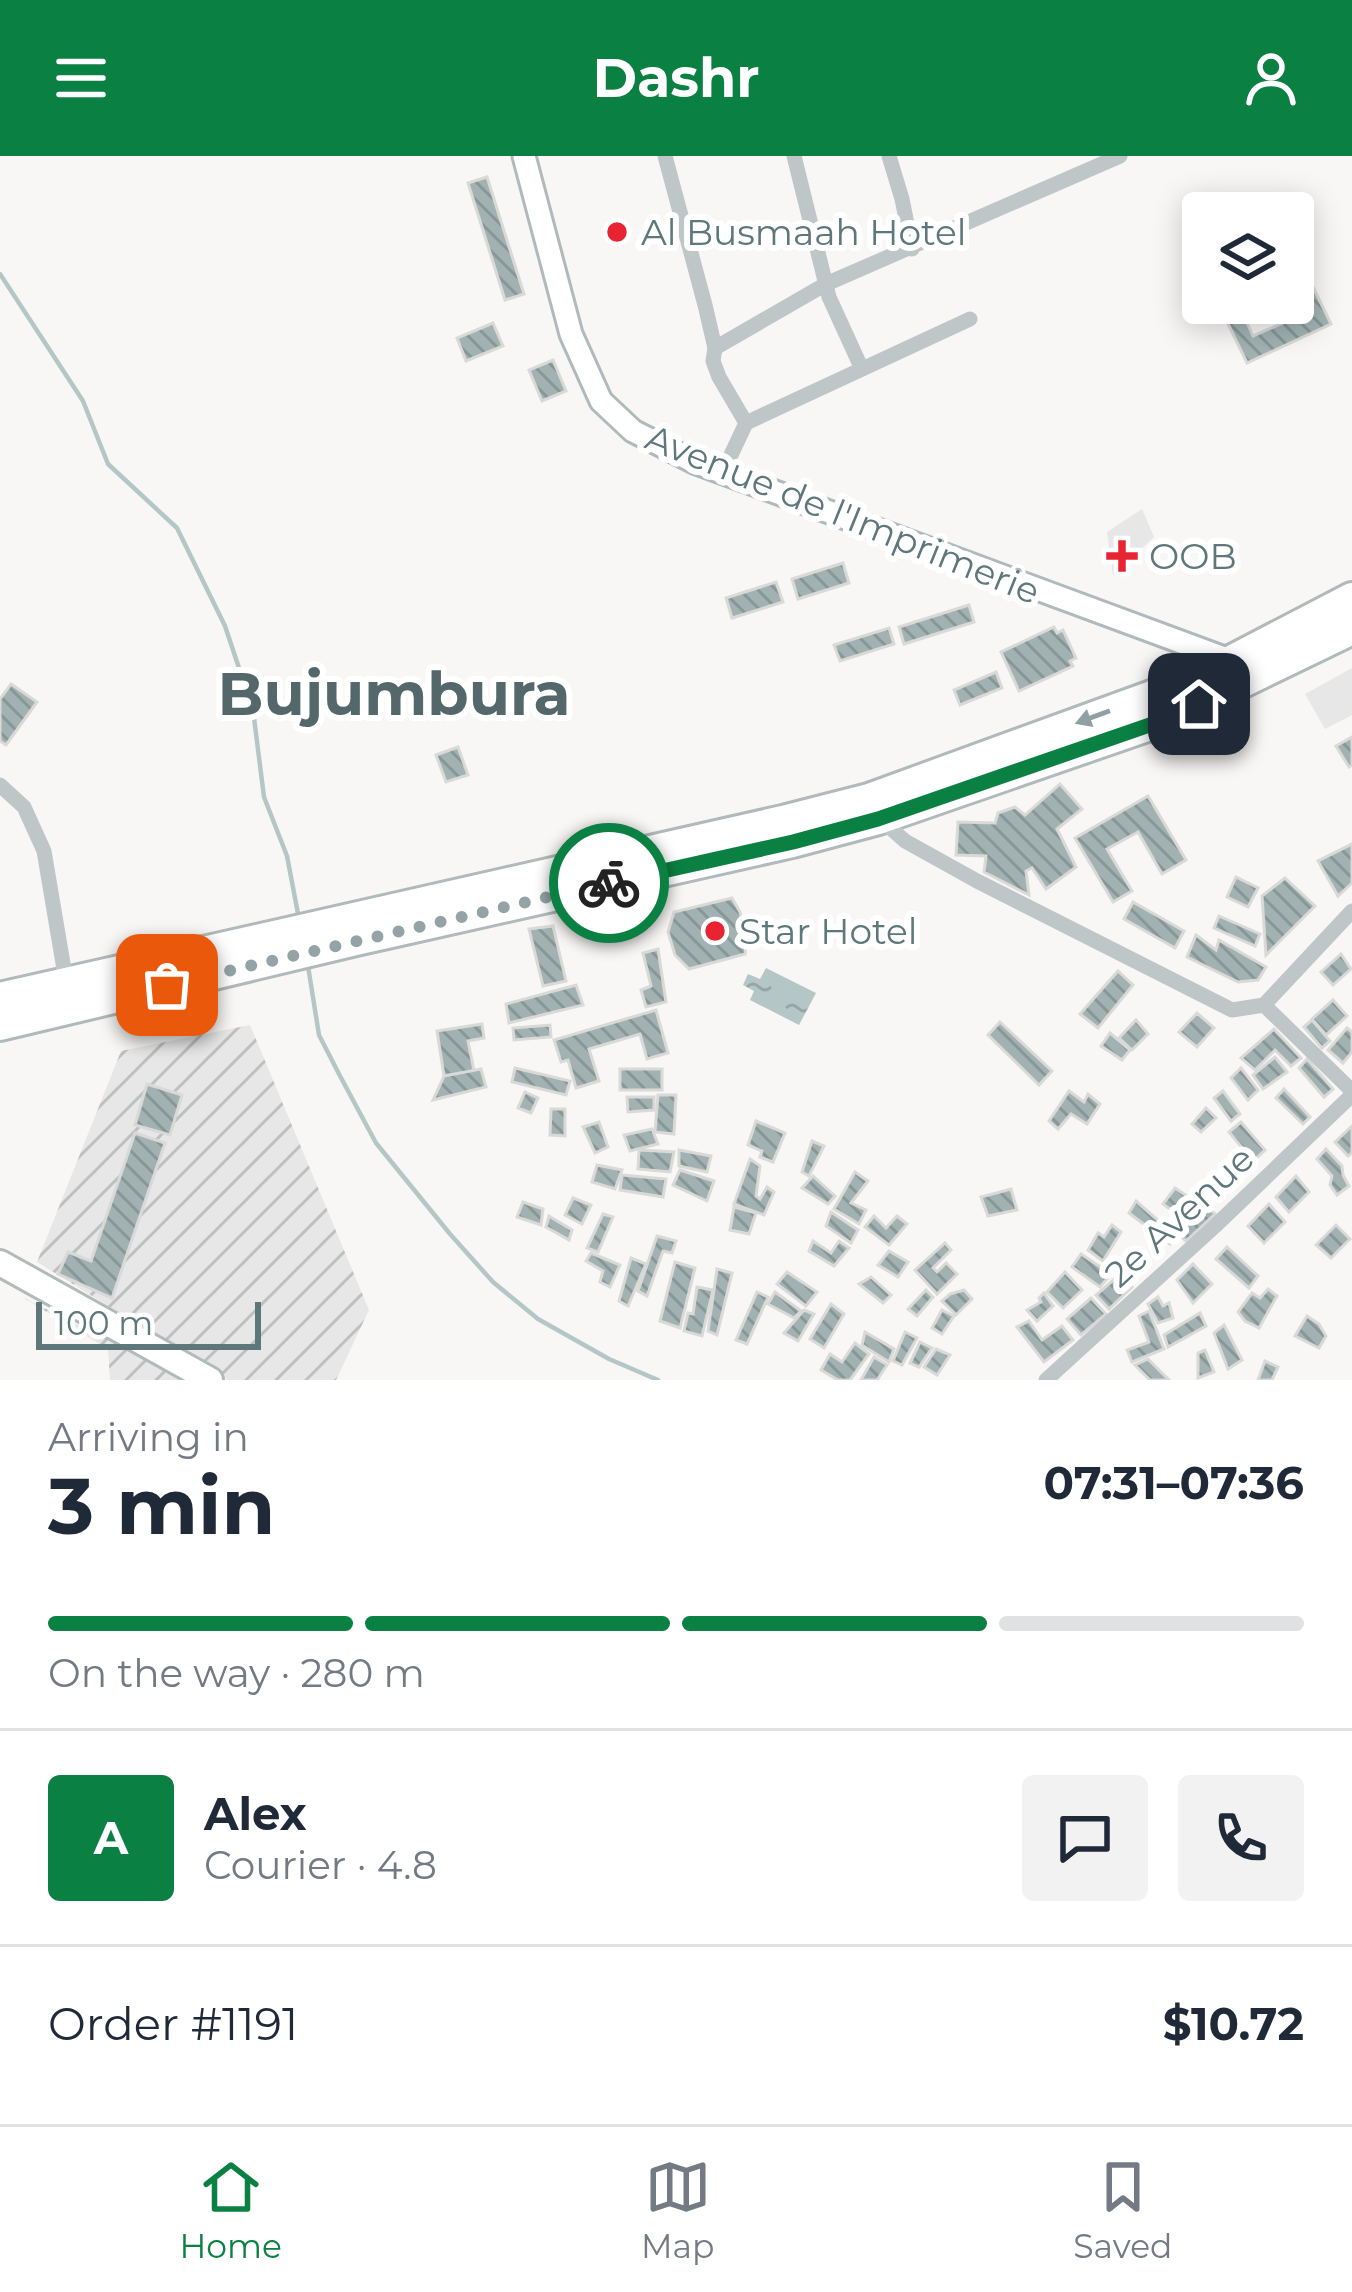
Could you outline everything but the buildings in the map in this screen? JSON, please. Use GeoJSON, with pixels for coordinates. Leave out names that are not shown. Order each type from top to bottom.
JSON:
{"type":"FeatureCollection","features":[{"type":"Feature","properties":{"kind":"highway"},"geometry":{"type":"LineString","coordinates":[[873,809],[1152,696],[1352,598]]}},
{"type":"Feature","properties":{"kind":"highway"},"geometry":{"type":"LineString","coordinates":[[0,1025],[70,996],[873,809],[1164,720],[1352,629]]}},
{"type":"Feature","properties":{"kind":"highway"},"geometry":{"type":"LineString","coordinates":[[0,998],[70,996]]}},
{"type":"Feature","properties":{"kind":"main road"},"geometry":{"type":"LineString","coordinates":[[0,1263],[210,1380]]}},
{"type":"Feature","properties":{"kind":"street","name":"Avenue de l'Imprimerie"},"geometry":{"type":"LineString","coordinates":[[524,156],[571,334],[602,401],[633,431],[723,472],[1231,661],[1270,671]]}},
{"type":"Feature","properties":{"kind":"street"},"geometry":{"type":"LineString","coordinates":[[665,156],[715,348],[713,361],[746,423]]}},
{"type":"Feature","properties":{"kind":"street"},"geometry":{"type":"LineString","coordinates":[[794,156],[826,284],[861,367]]}},
{"type":"Feature","properties":{"kind":"street"},"geometry":{"type":"LineString","coordinates":[[889,156],[912,248]]}},
{"type":"Feature","properties":{"kind":"street"},"geometry":{"type":"LineString","coordinates":[[715,348],[826,284],[1091,163],[1120,156]]}},
{"type":"Feature","properties":{"kind":"street"},"geometry":{"type":"LineString","coordinates":[[723,472],[746,423],[970,319]]}},
{"type":"Feature","properties":{"kind":"street"},"geometry":{"type":"LineString","coordinates":[[0,785],[25,807],[44,851],[70,996]]}},
{"type":"Feature","properties":{"kind":"street"},"geometry":{"type":"LineString","coordinates":[[873,809],[904,841],[1232,1010],[1264,1005],[1352,911]]}},
{"type":"Feature","properties":{"kind":"street"},"geometry":{"type":"LineString","coordinates":[[1264,1005],[1352,1093]]}},
{"type":"Feature","properties":{"kind":"street","name":"2e Avenue"},"geometry":{"type":"LineString","coordinates":[[1046,1380],[1352,1093]]}},
{"type":"Feature","properties":{"kind":"shaded area","name":"OOB"},"geometry":{"type":"Polygon","coordinates":[[[1142,509],[1154,537],[1113,575],[1107,532],[1142,509]]]}},
{"type":"Feature","properties":{"kind":"shaded area"},"geometry":{"type":"Polygon","coordinates":[[[1352,668],[1352,715],[1325,729],[1305,694],[1352,668]]]}},
{"type":"Feature","properties":{"kind":"shaded area"},"geometry":{"type":"Polygon","coordinates":[[[250,1025],[369,1310],[336,1380],[228,1380],[37,1262],[121,1051],[250,1025]]]}},
{"type":"Feature","properties":{"kind":"shaded area"},"geometry":{"type":"Polygon","coordinates":[[[22,1297],[189,1380],[110,1380],[108,1349],[22,1297]]]}},
{"type":"Feature","properties":{"kind":"water"},"geometry":{"type":"Polygon","coordinates":[[[766,968],[816,993],[799,1025],[750,1000],[754,991],[743,985],[748,974],[760,979],[766,968]]]}},
{"type":"Feature","properties":{"kind":"waterway"},"geometry":{"type":"LineString","coordinates":[[0,274],[83,401],[108,464],[177,528],[225,626],[253,710],[264,797],[287,856],[299,919]]}},
{"type":"Feature","properties":{"kind":"waterway"},"geometry":{"type":"LineString","coordinates":[[308,966],[319,1035],[339,1074],[376,1143],[450,1234],[493,1282],[538,1319],[658,1380]]}},
{"type":"Feature","properties":{"kind":"way so far"},"geometry":{"type":"LineString","coordinates":[[167,985],[609,883]]}},
{"type":"Feature","properties":{"kind":"place","name":"Al Busmaah Hotel"},"geometry":{"type":"Point","coordinates":[617,232]}},
{"type":"Feature","properties":{"kind":"place","name":"OOB"},"geometry":{"type":"Point","coordinates":[1122,556]}},
{"type":"Feature","properties":{"kind":"place","name":"Star Hotel"},"geometry":{"type":"Point","coordinates":[715,931]}},
{"type":"Feature","properties":{"kind":"district","name":"Bujumbura"},"geometry":{"type":"Point","coordinates":[394,694]}},
{"type":"Feature","properties":{"kind":"route"},"geometry":{"type":"LineString","coordinates":[[609,883],[878,819],[1199,704]]}}]}
